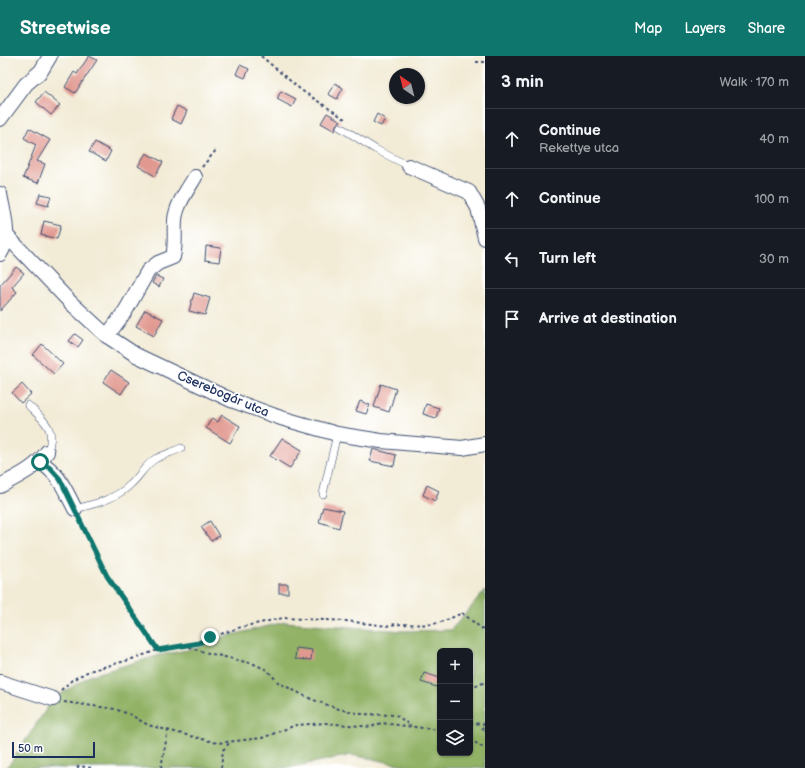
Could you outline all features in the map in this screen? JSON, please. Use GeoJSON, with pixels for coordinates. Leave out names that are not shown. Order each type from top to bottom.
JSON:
{"type":"FeatureCollection","features":[{"type":"Feature","properties":{"kind":"street"},"geometry":{"type":"LineString","coordinates":[[0,119],[26,84],[41,72],[50,56]]}},
{"type":"Feature","properties":{"kind":"street"},"geometry":{"type":"LineString","coordinates":[[409,166],[469,192],[478,208],[485,238]]}},
{"type":"Feature","properties":{"kind":"street"},"geometry":{"type":"LineString","coordinates":[[107,336],[126,310],[148,271],[158,263],[173,257],[176,246],[175,218],[184,196],[195,177]]}},
{"type":"Feature","properties":{"kind":"street"},"geometry":{"type":"LineString","coordinates":[[0,194],[7,236],[4,248],[0,254]]}},
{"type":"Feature","properties":{"kind":"street","name":"Cserebogár utca"},"geometry":{"type":"LineString","coordinates":[[7,236],[71,303],[107,336],[136,355],[231,400],[282,418],[337,434],[380,441],[462,448],[485,444]]}},
{"type":"Feature","properties":{"kind":"street"},"geometry":{"type":"LineString","coordinates":[[0,486],[29,470],[44,457],[50,468],[60,479],[75,509]]}},
{"type":"Feature","properties":{"kind":"street"},"geometry":{"type":"LineString","coordinates":[[0,682],[53,699]]}},
{"type":"Feature","properties":{"kind":"lane"},"geometry":{"type":"LineString","coordinates":[[340,127],[380,152],[409,166]]}},
{"type":"Feature","properties":{"kind":"lane"},"geometry":{"type":"LineString","coordinates":[[28,405],[47,425],[50,431],[52,439],[44,457]]}},
{"type":"Feature","properties":{"kind":"lane"},"geometry":{"type":"LineString","coordinates":[[323,494],[337,434]]}},
{"type":"Feature","properties":{"kind":"lane"},"geometry":{"type":"LineString","coordinates":[[75,509],[98,503],[120,493],[132,483],[143,468],[156,459],[181,448]]}},
{"type":"Feature","properties":{"kind":"path"},"geometry":{"type":"LineString","coordinates":[[261,56],[301,90],[352,123]]}},
{"type":"Feature","properties":{"kind":"path"},"geometry":{"type":"LineString","coordinates":[[476,62],[485,62]]}},
{"type":"Feature","properties":{"kind":"path"},"geometry":{"type":"LineString","coordinates":[[195,177],[217,149]]}},
{"type":"Feature","properties":{"kind":"path"},"geometry":{"type":"LineString","coordinates":[[75,509],[107,576],[158,650]]}},
{"type":"Feature","properties":{"kind":"path"},"geometry":{"type":"LineString","coordinates":[[53,699],[72,680],[89,671],[158,650],[188,647],[241,627],[283,618],[346,621],[387,626],[391,624],[433,624],[462,613],[481,628],[485,629]]}},
{"type":"Feature","properties":{"kind":"path"},"geometry":{"type":"LineString","coordinates":[[188,647],[254,664],[267,670],[279,683],[311,699],[338,709],[361,714],[396,715],[412,727]]}},
{"type":"Feature","properties":{"kind":"path"},"geometry":{"type":"LineString","coordinates":[[473,688],[485,682]]}},
{"type":"Feature","properties":{"kind":"path"},"geometry":{"type":"LineString","coordinates":[[53,699],[115,709],[131,715],[148,725],[217,744],[262,738],[296,725],[326,723],[371,727],[381,723],[437,730]]}},
{"type":"Feature","properties":{"kind":"path"},"geometry":{"type":"LineString","coordinates":[[473,723],[485,724],[482,730],[485,730]]}},
{"type":"Feature","properties":{"kind":"path"},"geometry":{"type":"LineString","coordinates":[[162,768],[168,730]]}},
{"type":"Feature","properties":{"kind":"path"},"geometry":{"type":"LineString","coordinates":[[473,741],[485,749]]}},
{"type":"Feature","properties":{"kind":"path"},"geometry":{"type":"LineString","coordinates":[[221,768],[223,750],[230,742]]}},
{"type":"Feature","properties":{"kind":"path"},"geometry":{"type":"LineString","coordinates":[[77,768],[80,766],[92,768]]}},
{"type":"Feature","properties":{"kind":"green space"},"geometry":{"type":"Polygon","coordinates":[[[485,591],[485,768],[419,768],[351,755],[287,768],[7,768],[53,699],[89,676],[160,655],[198,648],[223,637],[285,622],[403,631],[451,630],[485,591]]]}},
{"type":"Feature","properties":{"kind":"building"},"geometry":{"type":"Polygon","coordinates":[[[89,56],[97,60],[75,93],[65,87],[74,72],[77,74],[89,56]]]}},
{"type":"Feature","properties":{"kind":"building"},"geometry":{"type":"Polygon","coordinates":[[[240,65],[249,69],[245,78],[236,74],[240,65]]]}},
{"type":"Feature","properties":{"kind":"building"},"geometry":{"type":"Polygon","coordinates":[[[335,83],[343,88],[337,99],[328,94],[335,83]]]}},
{"type":"Feature","properties":{"kind":"building"},"geometry":{"type":"Polygon","coordinates":[[[281,91],[296,99],[292,107],[277,99],[281,91]]]}},
{"type":"Feature","properties":{"kind":"building"},"geometry":{"type":"Polygon","coordinates":[[[44,92],[60,105],[51,115],[36,102],[44,92]]]}},
{"type":"Feature","properties":{"kind":"building"},"geometry":{"type":"Polygon","coordinates":[[[177,106],[187,111],[181,124],[171,119],[177,106]]]}},
{"type":"Feature","properties":{"kind":"building"},"geometry":{"type":"Polygon","coordinates":[[[327,113],[341,121],[336,125],[335,131],[321,123],[327,113]]]}},
{"type":"Feature","properties":{"kind":"building"},"geometry":{"type":"Polygon","coordinates":[[[377,114],[385,119],[381,126],[373,122],[377,114]]]}},
{"type":"Feature","properties":{"kind":"building"},"geometry":{"type":"Polygon","coordinates":[[[29,128],[50,140],[37,161],[45,164],[38,183],[23,178],[36,145],[24,138],[29,128]]]}},
{"type":"Feature","properties":{"kind":"building"},"geometry":{"type":"Polygon","coordinates":[[[95,142],[111,151],[106,161],[89,152],[95,142]]]}},
{"type":"Feature","properties":{"kind":"building"},"geometry":{"type":"Polygon","coordinates":[[[146,153],[163,162],[155,176],[138,166],[146,153]]]}},
{"type":"Feature","properties":{"kind":"building"},"geometry":{"type":"Polygon","coordinates":[[[40,194],[51,196],[48,206],[37,203],[40,194]]]}},
{"type":"Feature","properties":{"kind":"building"},"geometry":{"type":"Polygon","coordinates":[[[44,221],[61,225],[57,239],[41,235],[44,221]]]}},
{"type":"Feature","properties":{"kind":"building"},"geometry":{"type":"Polygon","coordinates":[[[206,246],[221,248],[219,262],[205,260],[206,246]]]}},
{"type":"Feature","properties":{"kind":"building"},"geometry":{"type":"Polygon","coordinates":[[[16,267],[24,273],[12,287],[17,292],[0,311],[0,285],[16,267]]]}},
{"type":"Feature","properties":{"kind":"building"},"geometry":{"type":"Polygon","coordinates":[[[156,276],[163,279],[159,287],[152,283],[156,276]]]}},
{"type":"Feature","properties":{"kind":"building"},"geometry":{"type":"Polygon","coordinates":[[[194,293],[210,298],[205,315],[189,311],[194,293]]]}},
{"type":"Feature","properties":{"kind":"building"},"geometry":{"type":"Polygon","coordinates":[[[145,310],[163,319],[154,336],[136,326],[145,310]]]}},
{"type":"Feature","properties":{"kind":"building"},"geometry":{"type":"Polygon","coordinates":[[[75,334],[83,340],[78,347],[69,341],[75,334]]]}},
{"type":"Feature","properties":{"kind":"building"},"geometry":{"type":"Polygon","coordinates":[[[42,344],[63,364],[54,374],[33,355],[42,344]]]}},
{"type":"Feature","properties":{"kind":"building"},"geometry":{"type":"Polygon","coordinates":[[[111,370],[129,382],[121,394],[103,382],[111,370]]]}},
{"type":"Feature","properties":{"kind":"building"},"geometry":{"type":"Polygon","coordinates":[[[22,384],[31,394],[21,403],[12,393],[22,384]]]}},
{"type":"Feature","properties":{"kind":"building"},"geometry":{"type":"Polygon","coordinates":[[[381,384],[396,389],[389,412],[374,407],[381,384]]]}},
{"type":"Feature","properties":{"kind":"building"},"geometry":{"type":"Polygon","coordinates":[[[360,401],[370,405],[366,414],[356,411],[360,401]]]}},
{"type":"Feature","properties":{"kind":"building"},"geometry":{"type":"Polygon","coordinates":[[[426,404],[439,408],[436,418],[423,414],[426,404]]]}},
{"type":"Feature","properties":{"kind":"building"},"geometry":{"type":"Polygon","coordinates":[[[222,415],[240,426],[230,443],[206,428],[212,418],[218,422],[222,415]]]}},
{"type":"Feature","properties":{"kind":"building"},"geometry":{"type":"Polygon","coordinates":[[[282,438],[302,450],[290,468],[270,456],[282,438]]]}},
{"type":"Feature","properties":{"kind":"building"},"geometry":{"type":"Polygon","coordinates":[[[373,449],[396,455],[394,466],[370,461],[373,449]]]}},
{"type":"Feature","properties":{"kind":"building"},"geometry":{"type":"Polygon","coordinates":[[[427,485],[439,491],[435,501],[423,495],[427,485]]]}},
{"type":"Feature","properties":{"kind":"building"},"geometry":{"type":"Polygon","coordinates":[[[323,507],[343,511],[339,528],[319,522],[323,507]]]}},
{"type":"Feature","properties":{"kind":"building"},"geometry":{"type":"Polygon","coordinates":[[[210,521],[219,536],[211,541],[201,527],[210,521]]]}},
{"type":"Feature","properties":{"kind":"building"},"geometry":{"type":"Polygon","coordinates":[[[279,584],[288,584],[288,593],[279,593],[279,584]]]}},
{"type":"Feature","properties":{"kind":"building"},"geometry":{"type":"Polygon","coordinates":[[[296,648],[312,650],[311,660],[295,659],[296,648]]]}},
{"type":"Feature","properties":{"kind":"building"},"geometry":{"type":"Polygon","coordinates":[[[424,673],[437,677],[437,687],[421,682],[424,673]]]}},
{"type":"Feature","properties":{"kind":"route"},"geometry":{"type":"LineString","coordinates":[[40,462],[50,468],[60,479],[107,576],[158,650],[187,646],[199,643],[210,637]]}}]}
